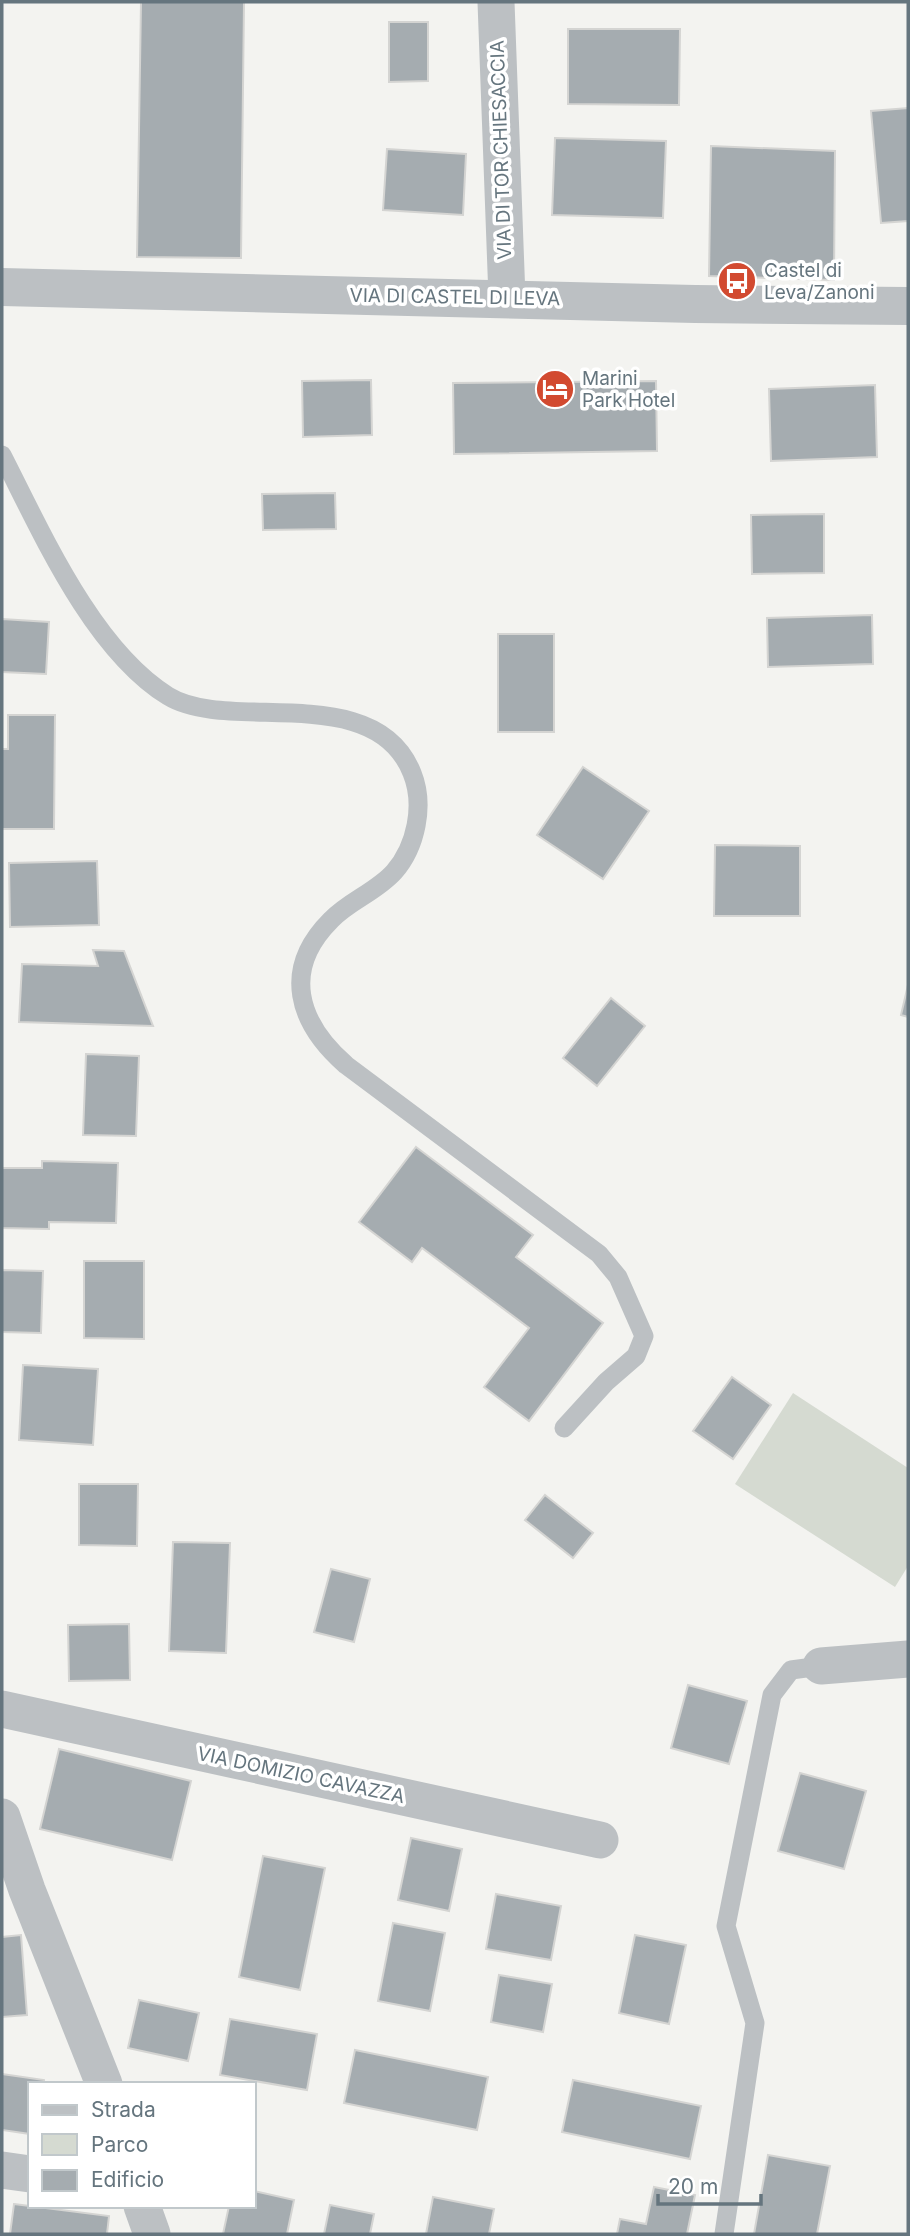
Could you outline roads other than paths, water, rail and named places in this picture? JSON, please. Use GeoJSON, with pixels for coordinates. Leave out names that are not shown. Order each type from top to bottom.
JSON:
{"type":"FeatureCollection","features":[{"type":"Feature","properties":{"kind":"street","name":"VIA DI TOR CHIESACCIA"},"geometry":{"type":"LineString","coordinates":[[496,3],[507,298]]}},
{"type":"Feature","properties":{"kind":"street","name":"VIA DI CASTEL DI LEVA"},"geometry":{"type":"LineString","coordinates":[[2,287],[908,306]]}},
{"type":"Feature","properties":{"kind":"street"},"geometry":{"type":"LineString","coordinates":[[821,1666],[908,1659]]}},
{"type":"Feature","properties":{"kind":"street","name":"VIA DOMIZIO CAVAZZA"},"geometry":{"type":"LineString","coordinates":[[2,1709],[600,1840]]}},
{"type":"Feature","properties":{"kind":"street"},"geometry":{"type":"LineString","coordinates":[[2,1817],[27,1890],[103,2082]]}},
{"type":"Feature","properties":{"kind":"street"},"geometry":{"type":"LineString","coordinates":[[2,2171],[28,2174]]}},
{"type":"Feature","properties":{"kind":"street"},"geometry":{"type":"LineString","coordinates":[[143,2208],[152,2234]]}},
{"type":"Feature","properties":{"kind":"lane"},"geometry":{"type":"LineString","coordinates":[[2,455],[73,590],[106,636],[165,695],[196,708],[303,712],[352,723],[387,741],[411,770],[420,802],[404,858],[386,880],[330,920],[313,942],[302,965],[302,1004],[319,1035],[346,1065],[599,1254],[618,1277],[644,1336],[636,1356],[606,1382],[564,1428]]}},
{"type":"Feature","properties":{"kind":"lane"},"geometry":{"type":"LineString","coordinates":[[724,2234],[755,2023],[726,1926],[772,1695],[791,1670],[821,1666]]}},
{"type":"Feature","properties":{"kind":"place","name":"Castel di Leva/Zanoni"},"geometry":{"type":"Point","coordinates":[737,281]}},
{"type":"Feature","properties":{"kind":"place","name":"Marini Park Hotel"},"geometry":{"type":"Point","coordinates":[555,389]}}]}
